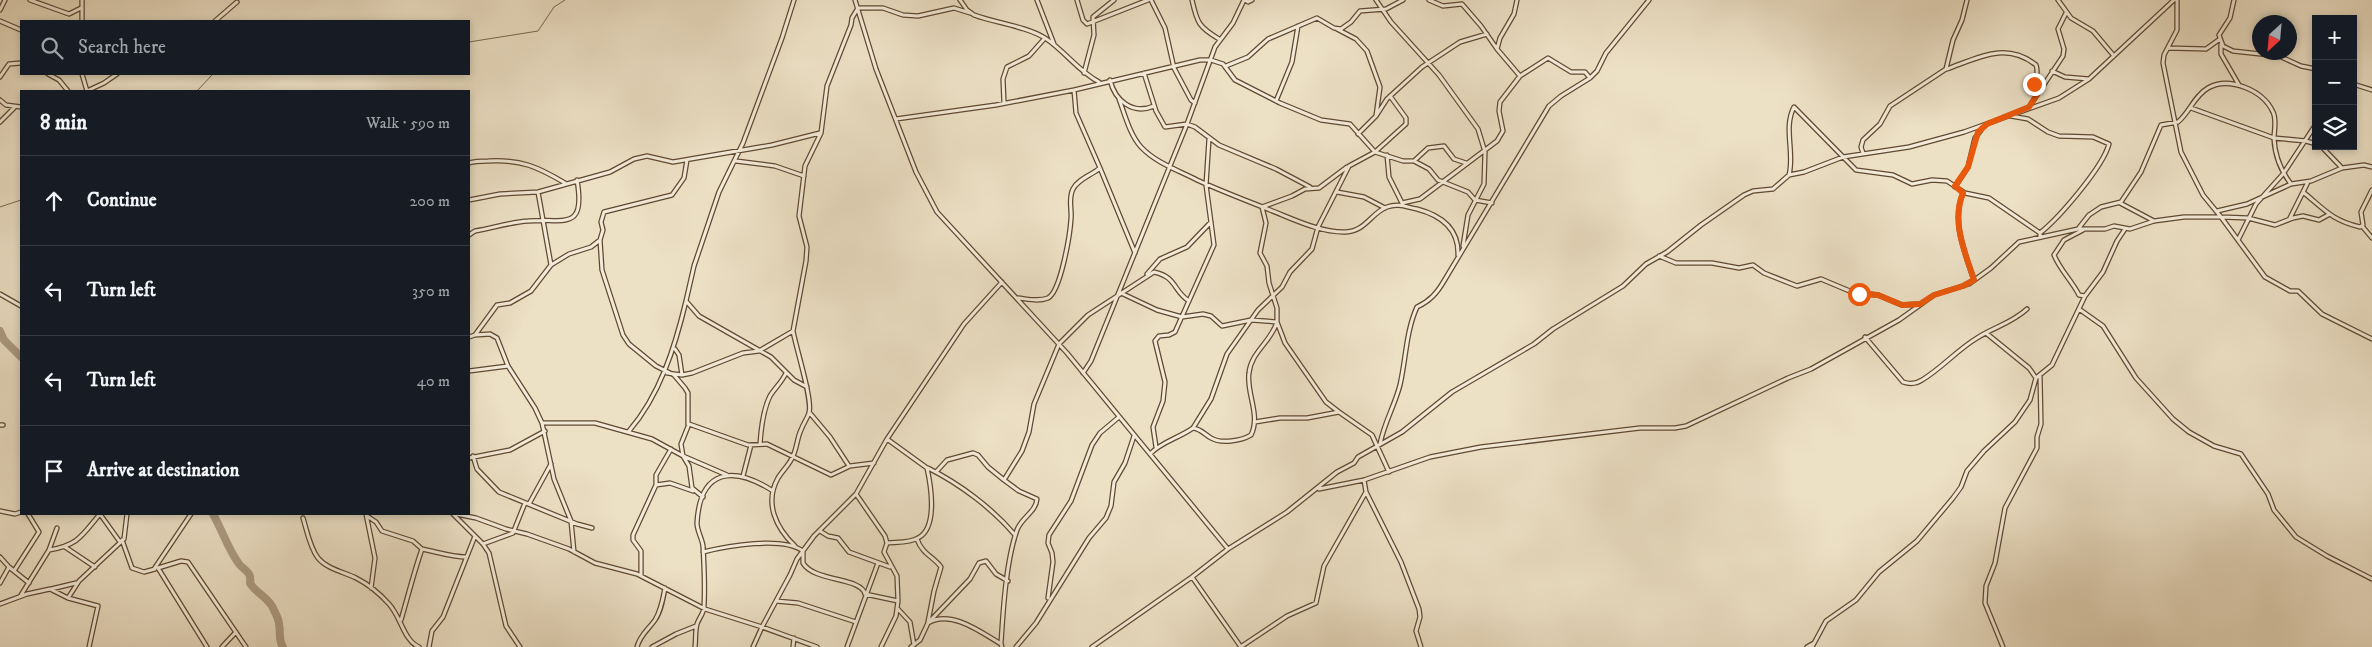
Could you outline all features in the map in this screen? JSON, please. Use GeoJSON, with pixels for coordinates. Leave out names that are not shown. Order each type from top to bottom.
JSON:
{"type":"FeatureCollection","features":[{"type":"Feature","properties":{"kind":"street"},"geometry":{"type":"LineString","coordinates":[[0,10],[5,0]]}},
{"type":"Feature","properties":{"kind":"street"},"geometry":{"type":"LineString","coordinates":[[30,0],[69,14],[81,8]]}},
{"type":"Feature","properties":{"kind":"street"},"geometry":{"type":"LineString","coordinates":[[82,0],[82,20]]}},
{"type":"Feature","properties":{"kind":"street"},"geometry":{"type":"LineString","coordinates":[[629,431],[645,412],[674,349],[694,266],[718,196],[736,161],[782,38],[794,0]]}},
{"type":"Feature","properties":{"kind":"street"},"geometry":{"type":"LineString","coordinates":[[855,0],[876,68],[924,189],[937,212],[1059,344],[1228,549]]}},
{"type":"Feature","properties":{"kind":"street"},"geometry":{"type":"LineString","coordinates":[[960,0],[970,13]]}},
{"type":"Feature","properties":{"kind":"street"},"geometry":{"type":"LineString","coordinates":[[1037,0],[1054,45]]}},
{"type":"Feature","properties":{"kind":"street"},"geometry":{"type":"LineString","coordinates":[[1077,0],[1082,20],[1087,24],[1150,0],[1165,28],[1174,68],[1191,100],[1195,103]]}},
{"type":"Feature","properties":{"kind":"street"},"geometry":{"type":"LineString","coordinates":[[1084,73],[1093,42],[1093,17],[1114,0]]}},
{"type":"Feature","properties":{"kind":"street"},"geometry":{"type":"LineString","coordinates":[[1192,0],[1199,24],[1204,30],[1219,39]]}},
{"type":"Feature","properties":{"kind":"street"},"geometry":{"type":"LineString","coordinates":[[1084,373],[1120,294],[1219,39],[1233,23],[1245,0],[1249,2],[1252,0]]}},
{"type":"Feature","properties":{"kind":"street"},"geometry":{"type":"LineString","coordinates":[[1376,0],[1391,22],[1429,63],[1473,120],[1485,152],[1484,184],[1475,200],[1465,226],[1463,247]]}},
{"type":"Feature","properties":{"kind":"street"},"geometry":{"type":"LineString","coordinates":[[1337,29],[1351,22],[1360,11],[1392,8],[1401,0]]}},
{"type":"Feature","properties":{"kind":"street"},"geometry":{"type":"LineString","coordinates":[[1429,0],[1443,6],[1462,4],[1520,76]]}},
{"type":"Feature","properties":{"kind":"street"},"geometry":{"type":"LineString","coordinates":[[1497,49],[1500,38],[1514,14],[1517,0]]}},
{"type":"Feature","properties":{"kind":"street"},"geometry":{"type":"LineString","coordinates":[[1378,444],[1399,386],[1411,320],[1417,307],[1427,302],[1436,294],[1463,247],[1492,203],[1520,150],[1549,106],[1590,78],[1597,71],[1606,53],[1650,0]]}},
{"type":"Feature","properties":{"kind":"street"},"geometry":{"type":"LineString","coordinates":[[1946,69],[1953,40],[1962,20],[1967,0]]}},
{"type":"Feature","properties":{"kind":"street"},"geometry":{"type":"LineString","coordinates":[[2058,0],[2071,18],[2093,31],[2114,56]]}},
{"type":"Feature","properties":{"kind":"street"},"geometry":{"type":"LineString","coordinates":[[2176,0],[2177,30],[2164,55],[2163,63],[2181,152],[2203,195],[2217,211],[2265,277],[2290,291],[2298,292],[2322,314],[2372,339]]}},
{"type":"Feature","properties":{"kind":"street"},"geometry":{"type":"LineString","coordinates":[[1092,647],[1192,577],[1228,549],[1318,489],[1337,472],[1354,463],[1358,457],[1402,432],[1452,392],[1534,344],[1553,329],[1623,286],[1641,268],[1744,195],[1753,191],[1773,189],[1789,175],[1804,172],[1843,157],[1909,147],[1987,124],[2029,107],[2060,98],[2089,79],[2176,0]]}},
{"type":"Feature","properties":{"kind":"street"},"geometry":{"type":"LineString","coordinates":[[2234,0],[2230,18],[2220,34],[2220,41],[2221,54],[2240,86]]}},
{"type":"Feature","properties":{"kind":"street"},"geometry":{"type":"LineString","coordinates":[[216,20],[237,2]]}},
{"type":"Feature","properties":{"kind":"street"},"geometry":{"type":"LineString","coordinates":[[858,8],[883,8],[903,15],[918,16],[954,8],[1010,27],[1025,29],[1045,38],[1084,73],[1100,83]]}},
{"type":"Feature","properties":{"kind":"street"},"geometry":{"type":"LineString","coordinates":[[803,551],[784,535],[772,509],[772,491],[778,478],[793,456],[800,431],[809,412],[807,387],[793,331],[807,247],[799,216],[805,166],[821,133],[827,86],[852,18],[858,8]]}},
{"type":"Feature","properties":{"kind":"street"},"geometry":{"type":"LineString","coordinates":[[2029,107],[2064,52],[2058,28],[2066,12]]}},
{"type":"Feature","properties":{"kind":"street"},"geometry":{"type":"LineString","coordinates":[[1226,66],[1248,57],[1268,39],[1320,18],[1356,39],[1367,50],[1380,87],[1376,116]]}},
{"type":"Feature","properties":{"kind":"street"},"geometry":{"type":"LineString","coordinates":[[0,21],[20,30]]}},
{"type":"Feature","properties":{"kind":"street"},"geometry":{"type":"LineString","coordinates":[[1276,101],[1292,62],[1298,26]]}},
{"type":"Feature","properties":{"kind":"street"},"geometry":{"type":"LineString","coordinates":[[1358,134],[1376,116],[1390,96],[1429,63],[1468,39],[1487,34]]}},
{"type":"Feature","properties":{"kind":"street"},"geometry":{"type":"LineString","coordinates":[[1004,103],[1003,79],[1007,68],[1029,56],[1045,38]]}},
{"type":"Feature","properties":{"kind":"street"},"geometry":{"type":"LineString","coordinates":[[2168,48],[2206,49],[2220,41]]}},
{"type":"Feature","properties":{"kind":"street"},"geometry":{"type":"LineString","coordinates":[[2220,41],[2234,51],[2280,56],[2301,66],[2312,68]]}},
{"type":"Feature","properties":{"kind":"street"},"geometry":{"type":"LineString","coordinates":[[1863,153],[1861,147],[1863,140],[1880,124],[1890,106],[1946,69],[1978,57],[2015,52],[2036,65],[2038,71],[2034,84],[2038,93]]}},
{"type":"Feature","properties":{"kind":"street"},"geometry":{"type":"LineString","coordinates":[[1119,99],[1140,146],[1170,166],[1206,185],[1262,207],[1318,227],[1336,231],[1352,230],[1361,227],[1385,208],[1420,199],[1485,152],[1502,136],[1503,131],[1499,112],[1500,102],[1520,76],[1548,58],[1571,72],[1586,72],[1590,78]]}},
{"type":"Feature","properties":{"kind":"street"},"geometry":{"type":"LineString","coordinates":[[896,119],[1004,103],[1074,90],[1110,80],[1174,68],[1200,60],[1211,60],[1226,66],[1235,80],[1276,101],[1321,120],[1350,124],[1375,152],[1402,161],[1414,161],[1429,169],[1443,182],[1468,192],[1475,200],[1492,203]]}},
{"type":"Feature","properties":{"kind":"street"},"geometry":{"type":"LineString","coordinates":[[0,77],[9,64],[20,63]]}},
{"type":"Feature","properties":{"kind":"street"},"geometry":{"type":"LineString","coordinates":[[2052,71],[2064,76],[2089,79]]}},
{"type":"Feature","properties":{"kind":"street"},"geometry":{"type":"LineString","coordinates":[[1144,73],[1154,106],[1165,127],[1187,124],[1200,130],[1209,139],[1310,188]]}},
{"type":"Feature","properties":{"kind":"street"},"geometry":{"type":"LineString","coordinates":[[50,75],[58,80],[67,90]]}},
{"type":"Feature","properties":{"kind":"street"},"geometry":{"type":"LineString","coordinates":[[82,75],[89,90]]}},
{"type":"Feature","properties":{"kind":"street"},"geometry":{"type":"LineString","coordinates":[[91,90],[116,75]]}},
{"type":"Feature","properties":{"kind":"street"},"geometry":{"type":"LineString","coordinates":[[1110,80],[1112,92],[1132,108],[1141,110],[1154,106]]}},
{"type":"Feature","properties":{"kind":"street"},"geometry":{"type":"LineString","coordinates":[[2120,203],[2141,172],[2161,125],[2176,123],[2191,108],[2202,92],[2209,87],[2230,84],[2252,91],[2265,100],[2274,113],[2275,152],[2283,174],[2291,184]]}},
{"type":"Feature","properties":{"kind":"street"},"geometry":{"type":"LineString","coordinates":[[2357,85],[2372,90]]}},
{"type":"Feature","properties":{"kind":"street"},"geometry":{"type":"LineString","coordinates":[[1074,90],[1076,114],[1135,253]]}},
{"type":"Feature","properties":{"kind":"street"},"geometry":{"type":"LineString","coordinates":[[1262,207],[1310,188],[1319,188],[1349,166],[1375,152],[1395,136],[1408,121],[1390,96]]}},
{"type":"Feature","properties":{"kind":"street"},"geometry":{"type":"LineString","coordinates":[[0,100],[6,105],[20,107]]}},
{"type":"Feature","properties":{"kind":"street"},"geometry":{"type":"LineString","coordinates":[[0,122],[14,107]]}},
{"type":"Feature","properties":{"kind":"street"},"geometry":{"type":"LineString","coordinates":[[1789,175],[1792,160],[1789,121],[1794,107],[1856,170],[1893,175],[1912,184],[1941,180],[1955,186],[1963,193],[1989,198],[2040,235]]}},
{"type":"Feature","properties":{"kind":"street"},"geometry":{"type":"LineString","coordinates":[[2191,108],[2274,138],[2312,143]]}},
{"type":"Feature","properties":{"kind":"street"},"geometry":{"type":"LineString","coordinates":[[2010,116],[2028,119],[2048,132],[2059,136],[2093,137],[2109,144],[2098,166],[2078,194],[2040,235]]}},
{"type":"Feature","properties":{"kind":"street"},"geometry":{"type":"LineString","coordinates":[[1955,186],[1968,167],[1975,138],[1987,124]]}},
{"type":"Feature","properties":{"kind":"street"},"geometry":{"type":"LineString","coordinates":[[2238,241],[2248,218],[2261,198],[2283,174],[2312,131]]}},
{"type":"Feature","properties":{"kind":"street"},"geometry":{"type":"LineString","coordinates":[[470,200],[508,193],[538,192],[618,169],[634,159],[647,156],[673,162],[821,133]]}},
{"type":"Feature","properties":{"kind":"street"},"geometry":{"type":"LineString","coordinates":[[1156,447],[1153,427],[1163,401],[1165,382],[1155,341],[1159,336],[1175,332],[1213,248],[1206,185],[1209,139]]}},
{"type":"Feature","properties":{"kind":"street"},"geometry":{"type":"LineString","coordinates":[[1414,161],[1428,148],[1444,146],[1454,159],[1467,164]]}},
{"type":"Feature","properties":{"kind":"street"},"geometry":{"type":"LineString","coordinates":[[2325,150],[2342,168]]}},
{"type":"Feature","properties":{"kind":"street"},"geometry":{"type":"LineString","coordinates":[[1387,155],[1390,177],[1402,204]]}},
{"type":"Feature","properties":{"kind":"street"},"geometry":{"type":"LineString","coordinates":[[470,163],[505,160],[525,163],[542,169],[566,184]]}},
{"type":"Feature","properties":{"kind":"street"},"geometry":{"type":"LineString","coordinates":[[687,160],[684,178],[672,195],[604,212],[601,222],[603,230],[600,240],[602,270],[623,335],[629,344],[665,372],[674,375],[688,393],[687,426],[681,444],[683,456],[689,466],[694,491]]}},
{"type":"Feature","properties":{"kind":"street"},"geometry":{"type":"LineString","coordinates":[[736,161],[775,166],[804,176]]}},
{"type":"Feature","properties":{"kind":"street"},"geometry":{"type":"LineString","coordinates":[[2217,211],[2261,198],[2291,184],[2309,182],[2342,168],[2364,165],[2372,167]]}},
{"type":"Feature","properties":{"kind":"street"},"geometry":{"type":"LineString","coordinates":[[1150,454],[1156,447],[1176,439],[1193,428],[1211,399],[1227,354],[1258,310],[1274,295],[1290,272],[1309,253],[1318,227],[1349,166]]}},
{"type":"Feature","properties":{"kind":"street"},"geometry":{"type":"LineString","coordinates":[[1018,298],[1038,301],[1053,294],[1062,270],[1071,218],[1072,192],[1076,184],[1100,168]]}},
{"type":"Feature","properties":{"kind":"street"},"geometry":{"type":"LineString","coordinates":[[470,234],[475,231],[525,221],[564,222],[576,214],[580,198],[577,180]]}},
{"type":"Feature","properties":{"kind":"street"},"geometry":{"type":"LineString","coordinates":[[2290,220],[2309,182]]}},
{"type":"Feature","properties":{"kind":"street"},"geometry":{"type":"LineString","coordinates":[[2372,190],[2361,212],[2362,226],[2372,238]]}},
{"type":"Feature","properties":{"kind":"street"},"geometry":{"type":"LineString","coordinates":[[538,192],[552,265]]}},
{"type":"Feature","properties":{"kind":"street"},"geometry":{"type":"LineString","coordinates":[[1337,192],[1364,197],[1385,208]]}},
{"type":"Feature","properties":{"kind":"street"},"geometry":{"type":"LineString","coordinates":[[2303,192],[2319,204],[2328,215],[2351,225],[2362,226]]}},
{"type":"Feature","properties":{"kind":"street"},"geometry":{"type":"LineString","coordinates":[[1963,193],[1957,218],[1974,280]]}},
{"type":"Feature","properties":{"kind":"street"},"geometry":{"type":"LineString","coordinates":[[2078,229],[2089,215],[2100,207],[2120,203],[2154,221]]}},
{"type":"Feature","properties":{"kind":"street"},"geometry":{"type":"LineString","coordinates":[[1402,204],[1428,211],[1446,223],[1456,240],[1458,256]]}},
{"type":"Feature","properties":{"kind":"street"},"geometry":{"type":"LineString","coordinates":[[1262,207],[1266,223],[1260,253],[1267,266],[1269,283],[1274,295],[1277,322],[1285,342],[1331,407],[1372,435],[1378,444],[1389,472]]}},
{"type":"Feature","properties":{"kind":"street"},"geometry":{"type":"LineString","coordinates":[[1318,489],[1364,480],[1430,457],[1481,446],[1640,428],[1675,428],[1686,426],[1811,369],[1865,337],[1899,320],[1934,295],[1963,286],[1974,280],[2019,242],[2040,235],[2078,229],[2105,229],[2114,226],[2125,229],[2154,221],[2221,217],[2248,218],[2275,225],[2303,216],[2319,220],[2328,215]]}},
{"type":"Feature","properties":{"kind":"street"},"geometry":{"type":"LineString","coordinates":[[1147,275],[1160,259],[1187,247],[1211,222]]}},
{"type":"Feature","properties":{"kind":"street"},"geometry":{"type":"LineString","coordinates":[[1807,647],[1813,645],[1830,617],[1856,600],[1879,572],[1912,545],[1934,522],[1961,487],[1967,471],[1984,450],[2015,422],[2030,400],[2036,378],[2052,366],[2085,296],[2103,272],[2116,241],[2125,229]]}},
{"type":"Feature","properties":{"kind":"street"},"geometry":{"type":"LineString","coordinates":[[2084,230],[2064,240],[2054,255],[2060,268],[2071,279],[2079,295],[2085,296]]}},
{"type":"Feature","properties":{"kind":"street"},"geometry":{"type":"LineString","coordinates":[[475,335],[492,309],[501,303],[510,303],[531,291],[552,265],[569,254],[590,247],[600,240]]}},
{"type":"Feature","properties":{"kind":"street"},"geometry":{"type":"LineString","coordinates":[[1659,256],[1679,263],[1699,262],[1739,268],[1753,265],[1764,273],[1797,286],[1821,279],[1859,294],[1878,295],[1902,305],[1920,304]]}},
{"type":"Feature","properties":{"kind":"street"},"geometry":{"type":"LineString","coordinates":[[1004,480],[1022,451],[1029,432],[1034,404],[1059,344],[1088,315],[1154,272],[1169,277],[1181,294],[1189,301]]}},
{"type":"Feature","properties":{"kind":"street"},"geometry":{"type":"LineString","coordinates":[[753,647],[797,558],[856,494],[886,439],[964,324],[1002,282]]}},
{"type":"Feature","properties":{"kind":"street"},"geometry":{"type":"LineString","coordinates":[[0,294],[20,306]]}},
{"type":"Feature","properties":{"kind":"street"},"geometry":{"type":"LineString","coordinates":[[1120,294],[1157,310],[1182,317],[1202,314],[1213,317],[1219,324],[1227,326],[1251,320],[1277,322]]}},
{"type":"Feature","properties":{"kind":"street"},"geometry":{"type":"LineString","coordinates":[[686,301],[699,316],[771,357],[786,373],[807,387]]}},
{"type":"Feature","properties":{"kind":"street"},"geometry":{"type":"LineString","coordinates":[[1865,337],[1898,377],[1908,383],[1921,381],[1977,338],[2010,323],[2027,309]]}},
{"type":"Feature","properties":{"kind":"street"},"geometry":{"type":"LineString","coordinates":[[2079,309],[2103,326],[2136,378],[2173,419],[2189,432],[2214,446],[2241,454],[2268,494],[2274,510],[2296,537],[2315,550],[2372,579]]}},
{"type":"Feature","properties":{"kind":"street"},"geometry":{"type":"LineString","coordinates":[[1193,428],[1199,429],[1214,440],[1232,441],[1251,435],[1255,422],[1248,373],[1254,357],[1270,340],[1277,322]]}},
{"type":"Feature","properties":{"kind":"street"},"geometry":{"type":"LineString","coordinates":[[665,372],[682,375],[743,354],[759,351],[793,331]]}},
{"type":"Feature","properties":{"kind":"street"},"geometry":{"type":"LineString","coordinates":[[1986,333],[2025,364],[2036,378]]}},
{"type":"Feature","properties":{"kind":"street"},"geometry":{"type":"LineString","coordinates":[[470,337],[490,334],[497,338],[508,366],[535,408],[545,431],[559,494],[571,521],[574,552]]}},
{"type":"Feature","properties":{"kind":"street"},"geometry":{"type":"LineString","coordinates":[[674,349],[679,355],[682,375]]}},
{"type":"Feature","properties":{"kind":"street"},"geometry":{"type":"LineString","coordinates":[[470,371],[508,366]]}},
{"type":"Feature","properties":{"kind":"street"},"geometry":{"type":"LineString","coordinates":[[760,444],[763,420],[770,397],[786,373]]}},
{"type":"Feature","properties":{"kind":"street"},"geometry":{"type":"LineString","coordinates":[[2003,647],[1985,604],[1986,586],[1995,563],[2005,508],[2037,448],[2037,437],[2041,424],[2040,374]]}},
{"type":"Feature","properties":{"kind":"street"},"geometry":{"type":"LineString","coordinates":[[809,412],[830,437],[849,466]]}},
{"type":"Feature","properties":{"kind":"street"},"geometry":{"type":"LineString","coordinates":[[1255,422],[1280,418],[1307,418],[1339,412]]}},
{"type":"Feature","properties":{"kind":"street"},"geometry":{"type":"LineString","coordinates":[[1048,601],[1053,562],[1048,544],[1049,535],[1071,501],[1092,445],[1100,434],[1119,417]]}},
{"type":"Feature","properties":{"kind":"street"},"geometry":{"type":"LineString","coordinates":[[542,423],[595,423],[629,431],[652,439],[683,456],[727,475],[743,476],[760,483],[772,491]]}},
{"type":"Feature","properties":{"kind":"street"},"geometry":{"type":"LineString","coordinates":[[687,426],[691,424],[751,445],[767,444],[831,475],[849,466],[874,462]]}},
{"type":"Feature","properties":{"kind":"street"},"geometry":{"type":"LineString","coordinates":[[545,431],[510,450],[470,457],[476,469],[494,488],[527,504],[592,528]]}},
{"type":"Feature","properties":{"kind":"street"},"geometry":{"type":"LineString","coordinates":[[1016,647],[1036,623],[1089,538],[1106,518],[1111,506],[1114,482],[1125,463],[1135,435]]}},
{"type":"Feature","properties":{"kind":"street"},"geometry":{"type":"LineString","coordinates":[[886,439],[927,468],[974,497],[1004,522],[1015,535]]}},
{"type":"Feature","properties":{"kind":"street"},"geometry":{"type":"LineString","coordinates":[[743,476],[751,445]]}},
{"type":"Feature","properties":{"kind":"street"},"geometry":{"type":"LineString","coordinates":[[641,576],[641,551],[633,540],[633,535],[656,485],[656,475],[671,449]]}},
{"type":"Feature","properties":{"kind":"street"},"geometry":{"type":"LineString","coordinates":[[928,623],[942,618],[957,622],[1002,646],[1008,581],[1015,535],[1019,524],[1035,506],[1037,499],[1019,491],[988,467],[978,455],[973,453],[947,460],[936,472]]}},
{"type":"Feature","properties":{"kind":"street"},"geometry":{"type":"LineString","coordinates":[[483,544],[512,534],[551,464]]}},
{"type":"Feature","properties":{"kind":"street"},"geometry":{"type":"LineString","coordinates":[[887,543],[917,539],[922,536],[931,518],[932,501],[927,468]]}},
{"type":"Feature","properties":{"kind":"street"},"geometry":{"type":"LineString","coordinates":[[695,647],[696,626],[705,609],[703,544],[697,526],[703,497],[712,481],[727,475]]}},
{"type":"Feature","properties":{"kind":"street"},"geometry":{"type":"LineString","coordinates":[[1364,480],[1366,492],[1401,562],[1419,609],[1420,617],[1416,631],[1421,647]]}},
{"type":"Feature","properties":{"kind":"street"},"geometry":{"type":"LineString","coordinates":[[656,485],[670,482],[694,491],[703,497]]}},
{"type":"Feature","properties":{"kind":"street"},"geometry":{"type":"LineString","coordinates":[[1192,577],[1241,647],[1287,616],[1316,603],[1324,566],[1366,492]]}},
{"type":"Feature","properties":{"kind":"street"},"geometry":{"type":"LineString","coordinates":[[856,494],[878,525],[887,543],[884,552],[897,576],[898,608],[881,647]]}},
{"type":"Feature","properties":{"kind":"street"},"geometry":{"type":"LineString","coordinates":[[0,511],[15,514],[20,512]]}},
{"type":"Feature","properties":{"kind":"street"},"geometry":{"type":"LineString","coordinates":[[14,571],[39,532],[29,515]]}},
{"type":"Feature","properties":{"kind":"street"},"geometry":{"type":"LineString","coordinates":[[49,550],[65,547],[85,534],[99,515]]}},
{"type":"Feature","properties":{"kind":"street"},"geometry":{"type":"LineString","coordinates":[[101,515],[121,541],[132,568],[144,572],[181,561],[188,562],[246,647]]}},
{"type":"Feature","properties":{"kind":"street"},"geometry":{"type":"LineString","coordinates":[[0,604],[21,596],[70,586],[79,581],[121,541],[126,534],[127,515]]}},
{"type":"Feature","properties":{"kind":"street"},"geometry":{"type":"LineString","coordinates":[[156,569],[189,515]]}},
{"type":"Feature","properties":{"kind":"street"},"geometry":{"type":"LineString","coordinates":[[367,515],[376,522],[382,531],[413,541],[422,549],[439,551],[456,557],[467,557]]}},
{"type":"Feature","properties":{"kind":"street"},"geometry":{"type":"LineString","coordinates":[[367,515],[374,558],[371,588]]}},
{"type":"Feature","properties":{"kind":"street"},"geometry":{"type":"LineString","coordinates":[[456,515],[483,544],[489,554],[506,626],[520,647]]}},
{"type":"Feature","properties":{"kind":"street"},"geometry":{"type":"LineString","coordinates":[[460,515],[476,518],[574,552],[595,563],[641,576],[705,609],[762,626],[817,647]]}},
{"type":"Feature","properties":{"kind":"street"},"geometry":{"type":"LineString","coordinates":[[304,518],[318,558],[328,566],[356,578],[371,588],[389,604],[401,620],[409,641],[419,647]]}},
{"type":"Feature","properties":{"kind":"street"},"geometry":{"type":"LineString","coordinates":[[21,596],[49,550],[57,528]]}},
{"type":"Feature","properties":{"kind":"street"},"geometry":{"type":"LineString","coordinates":[[820,531],[828,536],[838,538],[849,552],[891,567]]}},
{"type":"Feature","properties":{"kind":"street"},"geometry":{"type":"LineString","coordinates":[[429,647],[432,631],[443,617],[475,536]]}},
{"type":"Feature","properties":{"kind":"street"},"geometry":{"type":"LineString","coordinates":[[913,646],[920,640],[928,623],[941,567],[919,545],[917,539]]}},
{"type":"Feature","properties":{"kind":"street"},"geometry":{"type":"LineString","coordinates":[[703,552],[740,544],[795,546]]}},
{"type":"Feature","properties":{"kind":"street"},"geometry":{"type":"LineString","coordinates":[[65,547],[95,567]]}},
{"type":"Feature","properties":{"kind":"street"},"geometry":{"type":"LineString","coordinates":[[401,620],[422,549]]}},
{"type":"Feature","properties":{"kind":"street"},"geometry":{"type":"LineString","coordinates":[[803,551],[805,566],[840,582],[859,585],[865,594],[898,601]]}},
{"type":"Feature","properties":{"kind":"street"},"geometry":{"type":"LineString","coordinates":[[0,557],[28,583]]}},
{"type":"Feature","properties":{"kind":"street"},"geometry":{"type":"LineString","coordinates":[[928,623],[970,579],[979,563],[986,561],[996,574],[1008,581]]}},
{"type":"Feature","properties":{"kind":"street"},"geometry":{"type":"LineString","coordinates":[[847,647],[878,563]]}},
{"type":"Feature","properties":{"kind":"street"},"geometry":{"type":"LineString","coordinates":[[0,584],[9,567]]}},
{"type":"Feature","properties":{"kind":"street"},"geometry":{"type":"LineString","coordinates":[[156,569],[207,647]]}},
{"type":"Feature","properties":{"kind":"street"},"geometry":{"type":"LineString","coordinates":[[68,598],[79,581]]}},
{"type":"Feature","properties":{"kind":"street"},"geometry":{"type":"LineString","coordinates":[[637,647],[641,634],[655,620],[660,611],[665,588]]}},
{"type":"Feature","properties":{"kind":"street"},"geometry":{"type":"LineString","coordinates":[[50,589],[68,598],[98,606],[90,647]]}},
{"type":"Feature","properties":{"kind":"street"},"geometry":{"type":"LineString","coordinates":[[776,602],[798,603],[856,622]]}},
{"type":"Feature","properties":{"kind":"street"},"geometry":{"type":"LineString","coordinates":[[898,608],[910,622],[913,646]]}},
{"type":"Feature","properties":{"kind":"street"},"geometry":{"type":"LineString","coordinates":[[652,647],[696,626]]}},
{"type":"Feature","properties":{"kind":"street"},"geometry":{"type":"LineString","coordinates":[[222,647],[236,632]]}},
{"type":"Feature","properties":{"kind":"street"},"geometry":{"type":"LineString","coordinates":[[793,647],[794,638]]}},
{"type":"Feature","properties":{"kind":"waterway"},"geometry":{"type":"LineString","coordinates":[[470,42],[538,31],[554,7],[565,0]]}},
{"type":"Feature","properties":{"kind":"waterway"},"geometry":{"type":"LineString","coordinates":[[198,90],[212,75]]}},
{"type":"Feature","properties":{"kind":"waterway"},"geometry":{"type":"LineString","coordinates":[[0,207],[20,200]]}},
{"type":"Feature","properties":{"kind":"waterway"},"geometry":{"type":"LineString","coordinates":[[0,331],[4,340],[20,356]]}},
{"type":"Feature","properties":{"kind":"waterway"},"geometry":{"type":"LineString","coordinates":[[213,515],[235,558],[249,574],[250,583],[272,606],[278,619],[280,639],[283,647]]}},
{"type":"Feature","properties":{"kind":"route"},"geometry":{"type":"LineString","coordinates":[[1859,294],[1878,295],[1905,306],[1915,303],[1920,304],[1934,295],[1948,292],[1969,284],[1974,280],[1957,218],[1963,193],[1955,186],[1968,167],[1973,143],[1978,132],[1987,124],[2029,107],[2038,93],[2034,84]]}}]}
